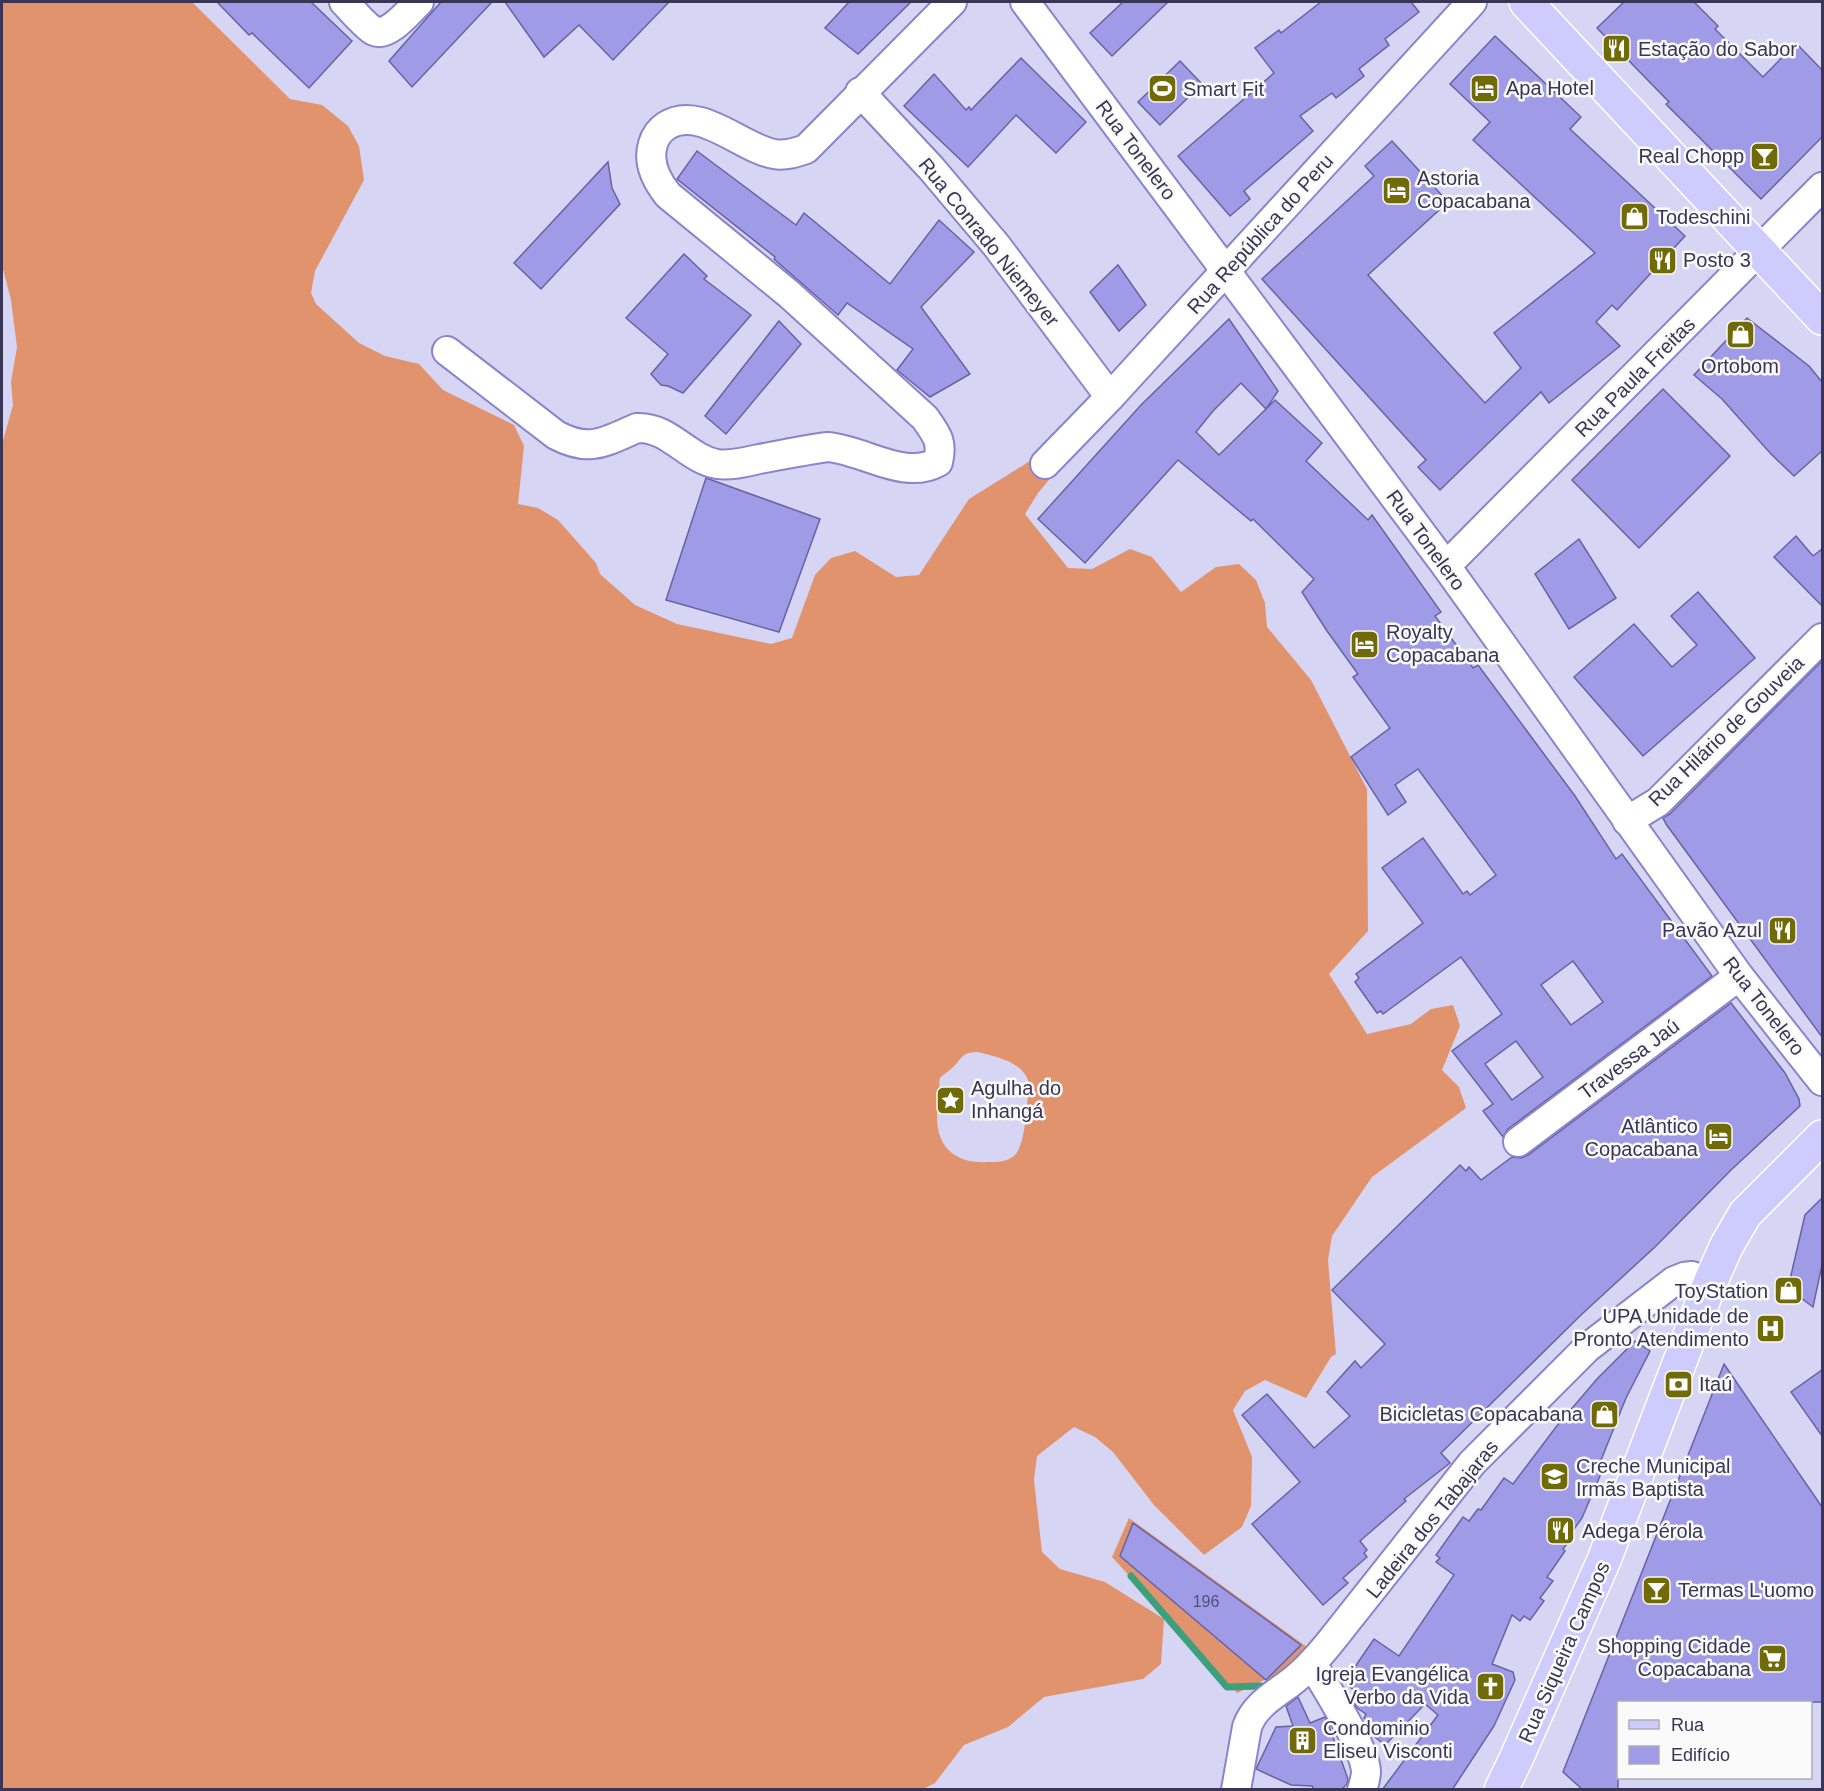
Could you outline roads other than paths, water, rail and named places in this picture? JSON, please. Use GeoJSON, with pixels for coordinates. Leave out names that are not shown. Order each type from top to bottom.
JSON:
{"type":"FeatureCollection","features":[{"type":"Feature","properties":{"kind":"main road"},"geometry":{"type":"LineString","coordinates":[[1526,2],[1822,318]]}},
{"type":"Feature","properties":{"kind":"main road","name":"Rua Siqueira Campos"},"geometry":{"type":"LineString","coordinates":[[1510,1786],[1605,1560],[1710,1283],[1726,1247],[1745,1214],[1822,1137]]}},
{"type":"Feature","properties":{"kind":"street"},"geometry":{"type":"LineString","coordinates":[[344,2],[375,32],[390,30],[419,2]]}},
{"type":"Feature","properties":{"kind":"street"},"geometry":{"type":"LineString","coordinates":[[447,351],[556,435],[584,446],[644,427],[717,464],[735,464],[828,447],[843,449],[903,468],[917,470],[928,468],[938,462],[941,450],[938,436],[925,418],[789,294],[668,195],[653,170],[651,151],[654,139],[663,128],[672,122],[688,120],[705,123],[774,154],[792,154],[806,149],[860,92],[952,2]]}},
{"type":"Feature","properties":{"kind":"street","name":"Rua Tonelero"},"geometry":{"type":"LineString","coordinates":[[1025,2],[1446,566],[1739,976],[1822,1081]]}},
{"type":"Feature","properties":{"kind":"street","name":"Rua República do Peru"},"geometry":{"type":"LineString","coordinates":[[1046,464],[1472,2]]}},
{"type":"Feature","properties":{"kind":"street","name":"Rua Conrado Niemeyer"},"geometry":{"type":"LineString","coordinates":[[860,92],[932,168],[996,245],[1110,397]]}},
{"type":"Feature","properties":{"kind":"street","name":"Rua Paula Freitas"},"geometry":{"type":"LineString","coordinates":[[1446,566],[1822,187]]}},
{"type":"Feature","properties":{"kind":"street","name":"Rua Hilário de Gouveia"},"geometry":{"type":"LineString","coordinates":[[1627,821],[1658,802],[1822,638]]}},
{"type":"Feature","properties":{"kind":"street","name":"Travessa Jaú"},"geometry":{"type":"LineString","coordinates":[[1518,1142],[1739,976]]}},
{"type":"Feature","properties":{"kind":"street","name":"Ladeira dos Tabajaras"},"geometry":{"type":"LineString","coordinates":[[1236,1790],[1245,1736],[1251,1717],[1272,1694],[1291,1682],[1312,1663],[1472,1463],[1587,1348],[1674,1281],[1692,1276],[1710,1283]]}},
{"type":"Feature","properties":{"kind":"street"},"geometry":{"type":"LineString","coordinates":[[1312,1663],[1360,1749],[1366,1772],[1362,1790]]}},
{"type":"Feature","properties":{"kind":"waterway"},"geometry":{"type":"LineString","coordinates":[[1131,1576],[1227,1687],[1261,1686]]}},
{"type":"Feature","properties":{"kind":"place","name":"Estação do Sabor"},"geometry":{"type":"Point","coordinates":[1617,49]}},
{"type":"Feature","properties":{"kind":"place","name":"Apa Hotel"},"geometry":{"type":"Point","coordinates":[1485,88]}},
{"type":"Feature","properties":{"kind":"place","name":"Smart Fit"},"geometry":{"type":"Point","coordinates":[1162,89]}},
{"type":"Feature","properties":{"kind":"place","name":"Real Chopp"},"geometry":{"type":"Point","coordinates":[1765,156]}},
{"type":"Feature","properties":{"kind":"place","name":"Astoria Copacabana"},"geometry":{"type":"Point","coordinates":[1396,190]}},
{"type":"Feature","properties":{"kind":"place","name":"Todeschini"},"geometry":{"type":"Point","coordinates":[1635,217]}},
{"type":"Feature","properties":{"kind":"place","name":"Posto 3"},"geometry":{"type":"Point","coordinates":[1662,260]}},
{"type":"Feature","properties":{"kind":"place","name":"Ortobom"},"geometry":{"type":"Point","coordinates":[1740,335]}},
{"type":"Feature","properties":{"kind":"place","name":"Royalty Copacabana"},"geometry":{"type":"Point","coordinates":[1365,644]}},
{"type":"Feature","properties":{"kind":"place","name":"Pavão Azul"},"geometry":{"type":"Point","coordinates":[1783,930]}},
{"type":"Feature","properties":{"kind":"place","name":"Agulha do Inhangá"},"geometry":{"type":"Point","coordinates":[950,1100]}},
{"type":"Feature","properties":{"kind":"place","name":"Atlântico Copacabana"},"geometry":{"type":"Point","coordinates":[1719,1137]}},
{"type":"Feature","properties":{"kind":"place","name":"ToyStation"},"geometry":{"type":"Point","coordinates":[1789,1291]}},
{"type":"Feature","properties":{"kind":"place","name":"UPA Unidade de Pronto Atendimento"},"geometry":{"type":"Point","coordinates":[1770,1328]}},
{"type":"Feature","properties":{"kind":"place","name":"Itaú"},"geometry":{"type":"Point","coordinates":[1678,1384]}},
{"type":"Feature","properties":{"kind":"place","name":"Bicicletas Copacabana"},"geometry":{"type":"Point","coordinates":[1604,1414]}},
{"type":"Feature","properties":{"kind":"place","name":"Creche Municipal Irmãs Baptista"},"geometry":{"type":"Point","coordinates":[1555,1477]}},
{"type":"Feature","properties":{"kind":"place","name":"Adega Pérola"},"geometry":{"type":"Point","coordinates":[1561,1531]}},
{"type":"Feature","properties":{"kind":"place","name":"Termas L'uomo"},"geometry":{"type":"Point","coordinates":[1657,1590]}},
{"type":"Feature","properties":{"kind":"place","name":"Shopping Cidade Copacabana"},"geometry":{"type":"Point","coordinates":[1772,1658]}},
{"type":"Feature","properties":{"kind":"place","name":"Igreja Evangélica Verbo da Vida"},"geometry":{"type":"Point","coordinates":[1490,1686]}},
{"type":"Feature","properties":{"kind":"place","name":"Condominio Eliseu Visconti"},"geometry":{"type":"Point","coordinates":[1302,1740]}}]}
